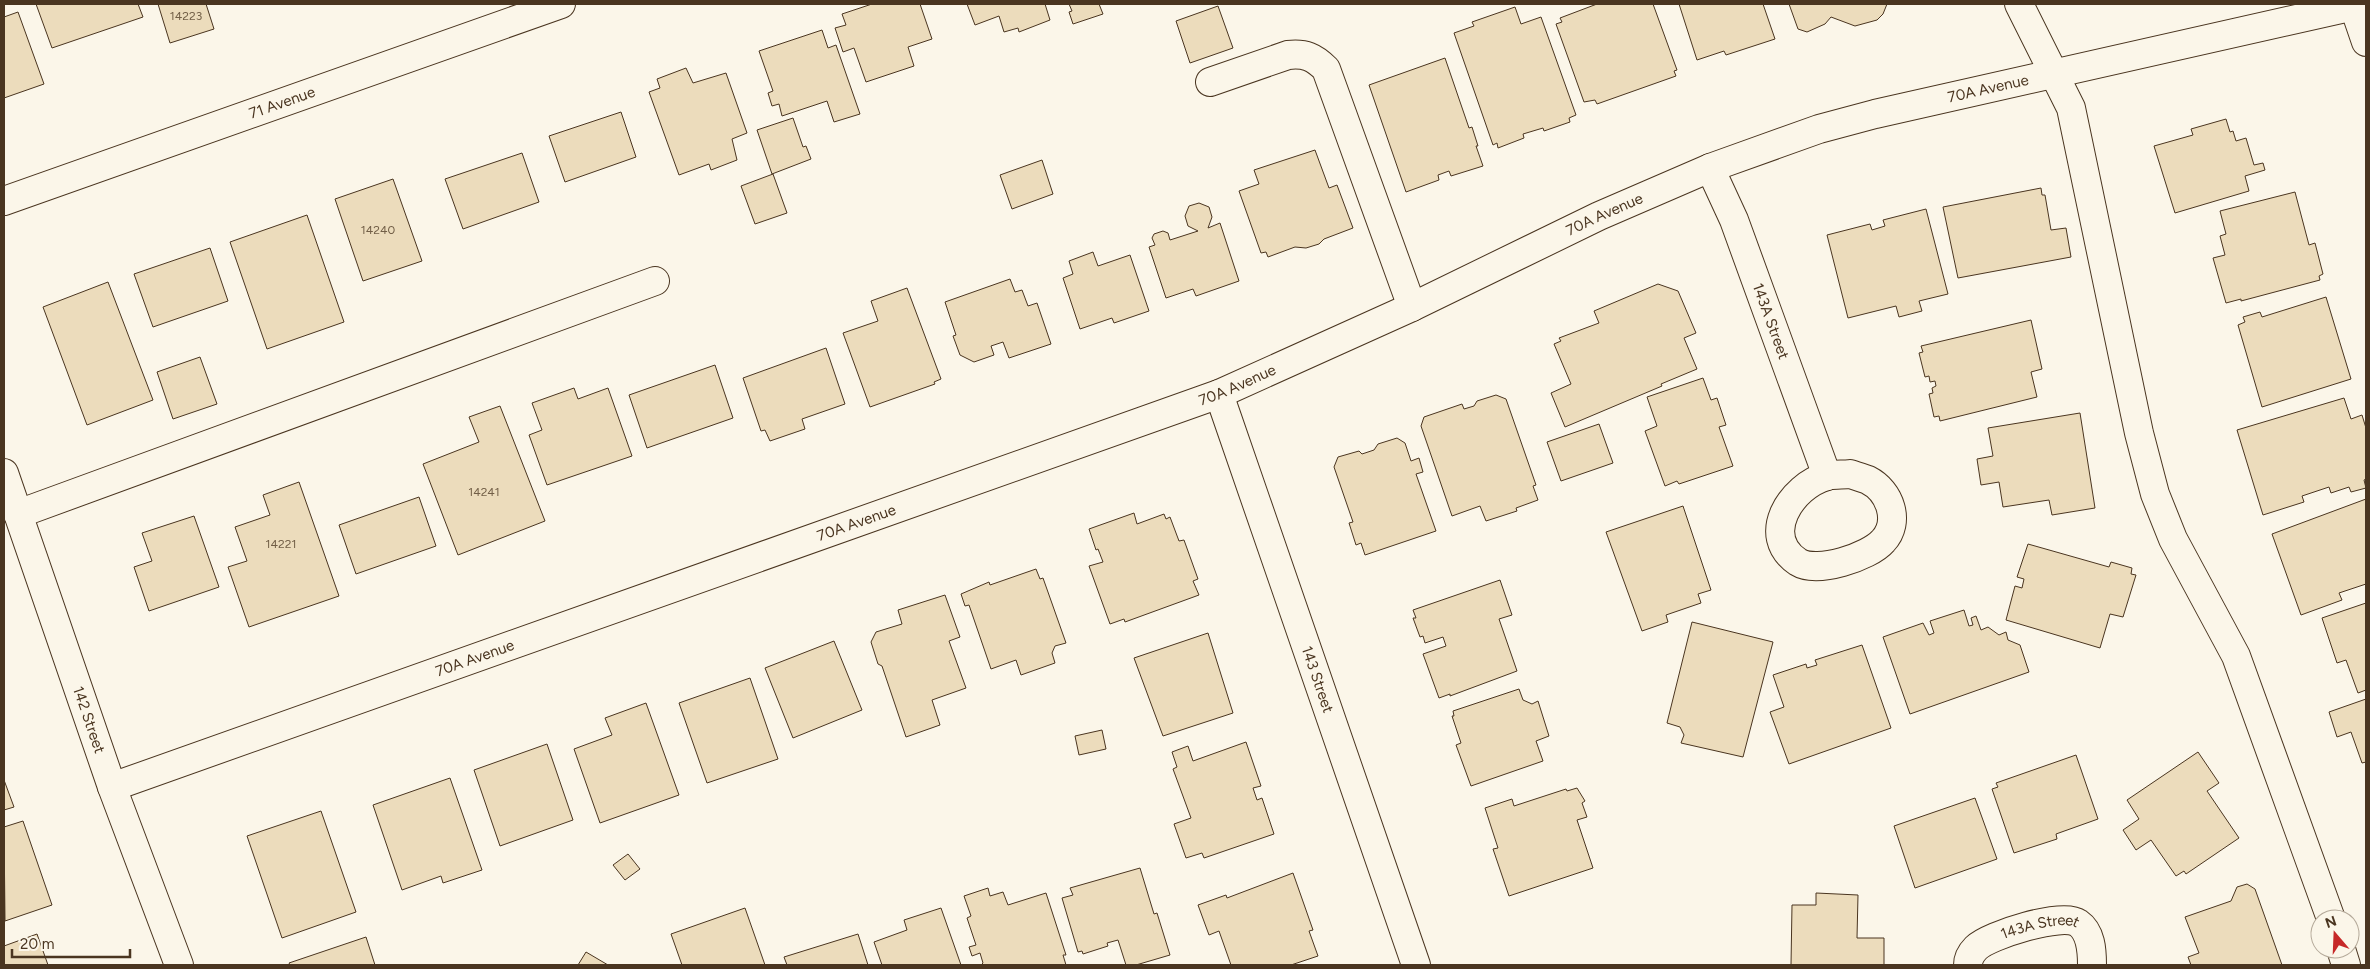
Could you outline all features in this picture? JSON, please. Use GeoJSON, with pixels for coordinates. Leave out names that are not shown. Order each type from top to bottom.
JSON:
{"type":"FeatureCollection","features":[{"type":"Feature","properties":{"kind":"street","name":"71 Avenue"},"geometry":{"type":"LineString","coordinates":[[4,201],[561,4]]}},
{"type":"Feature","properties":{"kind":"street"},"geometry":{"type":"LineString","coordinates":[[2019,4],[2070,108],[2139,432],[2155,494],[2173,539],[2236,656],[2327,909]]}},
{"type":"Feature","properties":{"kind":"street"},"geometry":{"type":"LineString","coordinates":[[2356,5],[2366,42]]}},
{"type":"Feature","properties":{"kind":"street","name":"70A Avenue"},"geometry":{"type":"LineString","coordinates":[[112,786],[1219,394],[1412,307],[1599,216],[1710,168],[1820,129],[2356,5]]}},
{"type":"Feature","properties":{"kind":"street"},"geometry":{"type":"LineString","coordinates":[[1210,82],[1288,54],[1300,54],[1315,58],[1326,70],[1412,307]]}},
{"type":"Feature","properties":{"kind":"street","name":"143A Street"},"geometry":{"type":"LineString","coordinates":[[1710,168],[1734,220],[1827,476]]}},
{"type":"Feature","properties":{"kind":"street"},"geometry":{"type":"LineString","coordinates":[[18,514],[655,281]]}},
{"type":"Feature","properties":{"kind":"street","name":"143 Street"},"geometry":{"type":"LineString","coordinates":[[1219,394],[1416,965]]}},
{"type":"Feature","properties":{"kind":"street","name":"142 Street"},"geometry":{"type":"LineString","coordinates":[[4,473],[112,786],[179,965]]}},
{"type":"Feature","properties":{"kind":"street","name":"143A Street"},"geometry":{"type":"LineString","coordinates":[[1968,965],[1971,954],[1977,947],[1994,938],[2041,923],[2066,919],[2076,921],[2088,936],[2092,965]]}},
{"type":"Feature","properties":{"kind":"building"},"geometry":{"type":"Polygon","coordinates":[[[36,4],[138,4],[143,17],[52,48],[36,4]]]}},
{"type":"Feature","properties":{"kind":"building"},"geometry":{"type":"Polygon","coordinates":[[[158,4],[206,4],[214,29],[170,43],[158,4]]]}},
{"type":"Feature","properties":{"kind":"building"},"geometry":{"type":"Polygon","coordinates":[[[872,4],[920,4],[932,39],[908,47],[914,66],[866,82],[854,48],[843,52],[835,28],[846,25],[842,14],[872,4]]]}},
{"type":"Feature","properties":{"kind":"building"},"geometry":{"type":"Polygon","coordinates":[[[967,4],[1045,4],[1050,20],[1019,32],[1018,28],[1004,32],[999,16],[975,25],[967,4]]]}},
{"type":"Feature","properties":{"kind":"building"},"geometry":{"type":"Polygon","coordinates":[[[1069,4],[1099,4],[1103,14],[1073,24],[1069,12],[1072,11],[1069,4]]]}},
{"type":"Feature","properties":{"kind":"building"},"geometry":{"type":"Polygon","coordinates":[[[1597,4],[1653,4],[1677,70],[1674,71],[1676,76],[1597,104],[1595,100],[1584,102],[1556,24],[1562,22],[1560,18],[1597,4]]]}},
{"type":"Feature","properties":{"kind":"building"},"geometry":{"type":"Polygon","coordinates":[[[1679,4],[1763,4],[1775,39],[1726,55],[1724,51],[1697,60],[1679,4]]]}},
{"type":"Feature","properties":{"kind":"building"},"geometry":{"type":"Polygon","coordinates":[[[1789,4],[1887,4],[1883,14],[1877,20],[1855,26],[1831,17],[1825,24],[1807,32],[1798,29],[1789,4]]]}},
{"type":"Feature","properties":{"kind":"building"},"geometry":{"type":"Polygon","coordinates":[[[1218,6],[1233,48],[1190,63],[1176,21],[1218,6]]]}},
{"type":"Feature","properties":{"kind":"building"},"geometry":{"type":"Polygon","coordinates":[[[1515,7],[1521,24],[1541,17],[1576,115],[1569,118],[1570,122],[1544,131],[1543,128],[1523,134],[1524,138],[1498,148],[1497,143],[1493,145],[1454,33],[1474,26],[1472,22],[1515,7]]]}},
{"type":"Feature","properties":{"kind":"building"},"geometry":{"type":"Polygon","coordinates":[[[18,12],[44,84],[4,98],[4,17],[18,12]]]}},
{"type":"Feature","properties":{"kind":"building"},"geometry":{"type":"Polygon","coordinates":[[[822,30],[828,48],[836,45],[860,114],[834,122],[827,101],[782,116],[779,104],[772,106],[768,93],[773,91],[759,51],[822,30]]]}},
{"type":"Feature","properties":{"kind":"building"},"geometry":{"type":"Polygon","coordinates":[[[1445,58],[1469,128],[1472,127],[1483,166],[1451,176],[1449,171],[1438,175],[1439,180],[1406,192],[1369,85],[1445,58]]]}},
{"type":"Feature","properties":{"kind":"building"},"geometry":{"type":"Polygon","coordinates":[[[686,68],[693,83],[726,73],[747,133],[732,139],[737,160],[711,170],[709,164],[679,175],[649,92],[660,88],[657,79],[686,68]]]}},
{"type":"Feature","properties":{"kind":"building"},"geometry":{"type":"Polygon","coordinates":[[[621,112],[636,157],[565,182],[549,136],[621,112]]]}},
{"type":"Feature","properties":{"kind":"building"},"geometry":{"type":"Polygon","coordinates":[[[793,118],[803,147],[806,146],[811,159],[772,174],[757,130],[793,118]]]}},
{"type":"Feature","properties":{"kind":"building"},"geometry":{"type":"Polygon","coordinates":[[[2226,119],[2230,132],[2233,131],[2236,141],[2246,138],[2254,165],[2263,163],[2265,170],[2245,176],[2249,191],[2175,213],[2154,146],[2193,135],[2191,129],[2226,119]]]}},
{"type":"Feature","properties":{"kind":"building"},"geometry":{"type":"Polygon","coordinates":[[[1315,150],[1329,188],[1337,185],[1353,228],[1324,239],[1319,244],[1306,248],[1295,247],[1268,257],[1266,252],[1261,253],[1239,191],[1259,184],[1254,170],[1315,150]]]}},
{"type":"Feature","properties":{"kind":"building"},"geometry":{"type":"Polygon","coordinates":[[[522,153],[539,202],[463,229],[445,179],[522,153]]]}},
{"type":"Feature","properties":{"kind":"building"},"geometry":{"type":"Polygon","coordinates":[[[1042,160],[1053,194],[1012,209],[1000,175],[1042,160]]]}},
{"type":"Feature","properties":{"kind":"building"},"geometry":{"type":"Polygon","coordinates":[[[773,174],[787,213],[755,224],[741,186],[773,174]]]}},
{"type":"Feature","properties":{"kind":"building"},"geometry":{"type":"Polygon","coordinates":[[[393,179],[422,261],[363,281],[335,199],[393,179]]]}},
{"type":"Feature","properties":{"kind":"building"},"geometry":{"type":"Polygon","coordinates":[[[2041,188],[2042,195],[2045,195],[2051,230],[2066,228],[2071,257],[1958,278],[1943,207],[2041,188]]]}},
{"type":"Feature","properties":{"kind":"building"},"geometry":{"type":"Polygon","coordinates":[[[2295,192],[2309,245],[2315,243],[2323,274],[2319,276],[2320,280],[2241,301],[2241,299],[2226,303],[2213,258],[2225,255],[2220,236],[2226,234],[2220,211],[2295,192]]]}},
{"type":"Feature","properties":{"kind":"building"},"geometry":{"type":"Polygon","coordinates":[[[1199,203],[1209,207],[1212,217],[1208,228],[1220,223],[1239,281],[1196,296],[1193,289],[1166,298],[1149,247],[1155,245],[1152,238],[1154,234],[1163,231],[1168,233],[1170,240],[1198,231],[1188,226],[1185,216],[1189,206],[1199,203]]]}},
{"type":"Feature","properties":{"kind":"building"},"geometry":{"type":"Polygon","coordinates":[[[1926,209],[1948,294],[1919,301],[1922,311],[1899,317],[1896,306],[1848,318],[1827,235],[1870,224],[1872,230],[1885,226],[1883,220],[1926,209]]]}},
{"type":"Feature","properties":{"kind":"building"},"geometry":{"type":"Polygon","coordinates":[[[307,215],[344,322],[267,349],[230,242],[307,215]]]}},
{"type":"Feature","properties":{"kind":"building"},"geometry":{"type":"Polygon","coordinates":[[[210,248],[228,301],[153,327],[134,274],[210,248]]]}},
{"type":"Feature","properties":{"kind":"building"},"geometry":{"type":"Polygon","coordinates":[[[1093,252],[1098,266],[1130,255],[1149,311],[1114,323],[1112,318],[1080,329],[1063,278],[1073,274],[1069,261],[1093,252]]]}},
{"type":"Feature","properties":{"kind":"building"},"geometry":{"type":"Polygon","coordinates":[[[1010,279],[1015,292],[1022,290],[1028,306],[1037,303],[1051,344],[1009,358],[1003,342],[991,346],[994,355],[974,362],[960,355],[953,336],[956,335],[945,302],[1010,279]]]}},
{"type":"Feature","properties":{"kind":"building"},"geometry":{"type":"Polygon","coordinates":[[[108,282],[153,400],[87,425],[43,307],[108,282]]]}},
{"type":"Feature","properties":{"kind":"building"},"geometry":{"type":"Polygon","coordinates":[[[1658,284],[1678,291],[1696,333],[1684,338],[1697,369],[1565,427],[1551,393],[1571,384],[1554,344],[1561,341],[1559,338],[1599,323],[1594,311],[1658,284]]]}},
{"type":"Feature","properties":{"kind":"building"},"geometry":{"type":"Polygon","coordinates":[[[907,288],[941,379],[934,382],[935,384],[870,407],[843,333],[878,321],[871,301],[907,288]]]}},
{"type":"Feature","properties":{"kind":"building"},"geometry":{"type":"Polygon","coordinates":[[[2326,297],[2351,379],[2262,407],[2238,325],[2245,322],[2243,317],[2260,312],[2262,317],[2326,297]]]}},
{"type":"Feature","properties":{"kind":"building"},"geometry":{"type":"Polygon","coordinates":[[[2031,320],[2042,369],[2031,372],[2037,397],[1940,421],[1939,416],[1934,417],[1929,394],[1933,393],[1932,388],[1936,386],[1935,381],[1930,382],[1929,376],[1925,377],[1919,353],[1923,352],[1921,346],[2031,320]]]}},
{"type":"Feature","properties":{"kind":"building"},"geometry":{"type":"Polygon","coordinates":[[[826,348],[845,404],[802,419],[805,429],[770,441],[765,430],[761,431],[743,378],[826,348]]]}},
{"type":"Feature","properties":{"kind":"building"},"geometry":{"type":"Polygon","coordinates":[[[200,357],[217,404],[173,419],[157,372],[200,357]]]}},
{"type":"Feature","properties":{"kind":"building"},"geometry":{"type":"Polygon","coordinates":[[[715,365],[733,418],[647,448],[629,395],[715,365]]]}},
{"type":"Feature","properties":{"kind":"building"},"geometry":{"type":"Polygon","coordinates":[[[1703,378],[1711,400],[1717,398],[1726,425],[1719,427],[1733,466],[1679,484],[1677,481],[1665,486],[1645,431],[1657,426],[1647,397],[1703,378]]]}},
{"type":"Feature","properties":{"kind":"building"},"geometry":{"type":"Polygon","coordinates":[[[574,388],[578,399],[608,388],[632,456],[547,485],[529,435],[542,430],[532,403],[574,388]]]}},
{"type":"Feature","properties":{"kind":"building"},"geometry":{"type":"Polygon","coordinates":[[[1496,395],[1506,399],[1536,485],[1533,486],[1538,500],[1516,508],[1517,511],[1486,521],[1480,506],[1452,516],[1421,426],[1424,417],[1462,404],[1464,409],[1474,406],[1477,401],[1496,395]]]}},
{"type":"Feature","properties":{"kind":"building"},"geometry":{"type":"Polygon","coordinates":[[[2344,398],[2351,419],[2362,415],[2366,428],[2366,479],[2364,480],[2366,488],[2351,492],[2349,487],[2331,493],[2329,487],[2302,496],[2304,502],[2263,515],[2237,430],[2344,398]]]}},
{"type":"Feature","properties":{"kind":"building"},"geometry":{"type":"Polygon","coordinates":[[[500,406],[545,521],[458,555],[423,464],[479,442],[469,417],[500,406]]]}},
{"type":"Feature","properties":{"kind":"building"},"geometry":{"type":"Polygon","coordinates":[[[2080,413],[2095,508],[2052,515],[2049,500],[2003,507],[1999,482],[1981,485],[1977,459],[1993,456],[1988,428],[2080,413]]]}},
{"type":"Feature","properties":{"kind":"building"},"geometry":{"type":"Polygon","coordinates":[[[1599,424],[1613,463],[1561,481],[1547,442],[1599,424]]]}},
{"type":"Feature","properties":{"kind":"building"},"geometry":{"type":"Polygon","coordinates":[[[1397,438],[1405,443],[1411,461],[1419,458],[1423,472],[1416,474],[1436,531],[1365,555],[1361,543],[1356,545],[1349,523],[1353,522],[1334,467],[1338,457],[1359,451],[1362,454],[1374,450],[1378,444],[1397,438]]]}},
{"type":"Feature","properties":{"kind":"building"},"geometry":{"type":"Polygon","coordinates":[[[299,482],[339,596],[249,627],[228,567],[247,561],[235,527],[270,515],[263,495],[299,482]]]}},
{"type":"Feature","properties":{"kind":"building"},"geometry":{"type":"Polygon","coordinates":[[[419,497],[436,546],[356,574],[339,525],[419,497]]]}},
{"type":"Feature","properties":{"kind":"building"},"geometry":{"type":"Polygon","coordinates":[[[2366,499],[2366,584],[2339,593],[2342,600],[2301,615],[2272,534],[2366,499]]]}},
{"type":"Feature","properties":{"kind":"building"},"geometry":{"type":"Polygon","coordinates":[[[1683,506],[1711,590],[1698,594],[1701,603],[1666,615],[1668,622],[1642,631],[1606,532],[1683,506]]]}},
{"type":"Feature","properties":{"kind":"building"},"geometry":{"type":"Polygon","coordinates":[[[1134,513],[1137,524],[1164,514],[1166,519],[1170,517],[1179,541],[1184,540],[1198,579],[1193,581],[1199,595],[1125,622],[1124,619],[1110,624],[1089,566],[1103,562],[1098,549],[1096,550],[1089,529],[1134,513]]]}},
{"type":"Feature","properties":{"kind":"building"},"geometry":{"type":"Polygon","coordinates":[[[194,516],[219,587],[149,611],[134,567],[152,561],[142,533],[194,516]]]}},
{"type":"Feature","properties":{"kind":"building"},"geometry":{"type":"Polygon","coordinates":[[[2028,544],[2109,567],[2111,562],[2132,568],[2131,574],[2136,575],[2123,617],[2110,614],[2100,648],[2006,620],[2015,586],[2022,588],[2024,579],[2017,577],[2028,544]]]}},
{"type":"Feature","properties":{"kind":"building"},"geometry":{"type":"Polygon","coordinates":[[[1036,569],[1040,579],[1043,578],[1066,643],[1055,646],[1052,653],[1055,663],[1021,675],[1016,660],[991,669],[969,605],[965,606],[961,594],[989,582],[990,585],[1036,569]]]}},
{"type":"Feature","properties":{"kind":"building"},"geometry":{"type":"Polygon","coordinates":[[[1500,580],[1512,615],[1499,619],[1517,671],[1450,696],[1450,694],[1439,698],[1423,654],[1446,646],[1443,637],[1425,643],[1423,636],[1420,637],[1413,618],[1416,618],[1413,610],[1500,580]]]}},
{"type":"Feature","properties":{"kind":"building"},"geometry":{"type":"Polygon","coordinates":[[[945,595],[960,637],[949,641],[966,688],[932,700],[940,725],[906,737],[882,666],[878,664],[871,642],[876,632],[902,624],[898,610],[945,595]]]}},
{"type":"Feature","properties":{"kind":"building"},"geometry":{"type":"Polygon","coordinates":[[[2366,603],[2366,690],[2358,693],[2346,660],[2337,663],[2322,618],[2366,603]]]}},
{"type":"Feature","properties":{"kind":"building"},"geometry":{"type":"Polygon","coordinates":[[[1964,610],[1969,626],[1973,625],[1971,618],[1976,616],[1981,630],[1988,627],[1999,635],[2006,632],[2008,640],[2020,645],[2029,672],[1910,714],[1883,637],[1923,623],[1929,635],[1934,633],[1930,621],[1964,610]]]}},
{"type":"Feature","properties":{"kind":"building"},"geometry":{"type":"Polygon","coordinates":[[[1692,622],[1773,642],[1743,757],[1681,743],[1684,735],[1680,727],[1667,723],[1692,622]]]}},
{"type":"Feature","properties":{"kind":"building"},"geometry":{"type":"Polygon","coordinates":[[[1208,633],[1233,713],[1163,736],[1134,658],[1208,633]]]}},
{"type":"Feature","properties":{"kind":"building"},"geometry":{"type":"Polygon","coordinates":[[[834,641],[862,710],[793,738],[765,668],[834,641]]]}},
{"type":"Feature","properties":{"kind":"building"},"geometry":{"type":"Polygon","coordinates":[[[1862,645],[1891,728],[1789,764],[1770,712],[1784,707],[1773,675],[1806,664],[1807,668],[1817,665],[1815,660],[1862,645]]]}},
{"type":"Feature","properties":{"kind":"building"},"geometry":{"type":"Polygon","coordinates":[[[750,678],[778,759],[707,783],[679,703],[750,678]]]}},
{"type":"Feature","properties":{"kind":"building"},"geometry":{"type":"Polygon","coordinates":[[[1519,689],[1523,700],[1532,704],[1538,701],[1549,736],[1536,741],[1543,761],[1471,786],[1456,745],[1461,743],[1452,716],[1454,716],[1453,711],[1519,689]]]}},
{"type":"Feature","properties":{"kind":"building"},"geometry":{"type":"Polygon","coordinates":[[[2366,699],[2366,762],[2362,763],[2351,732],[2337,737],[2329,712],[2366,699]]]}},
{"type":"Feature","properties":{"kind":"building"},"geometry":{"type":"Polygon","coordinates":[[[646,703],[679,795],[600,823],[574,749],[612,735],[605,718],[646,703]]]}},
{"type":"Feature","properties":{"kind":"building"},"geometry":{"type":"Polygon","coordinates":[[[1102,730],[1106,749],[1079,755],[1075,736],[1102,730]]]}},
{"type":"Feature","properties":{"kind":"building"},"geometry":{"type":"Polygon","coordinates":[[[1246,742],[1261,786],[1253,788],[1257,800],[1262,798],[1274,834],[1204,858],[1202,853],[1186,858],[1174,824],[1191,818],[1173,769],[1177,767],[1172,752],[1188,746],[1193,761],[1246,742]]]}},
{"type":"Feature","properties":{"kind":"building"},"geometry":{"type":"Polygon","coordinates":[[[547,744],[573,820],[500,846],[474,770],[547,744]]]}},
{"type":"Feature","properties":{"kind":"building"},"geometry":{"type":"Polygon","coordinates":[[[2198,752],[2219,783],[2207,791],[2239,838],[2186,874],[2184,871],[2176,876],[2151,840],[2136,850],[2123,830],[2139,819],[2127,800],[2198,752]]]}},
{"type":"Feature","properties":{"kind":"building"},"geometry":{"type":"Polygon","coordinates":[[[2076,755],[2098,819],[2056,834],[2057,839],[2014,853],[1992,789],[1998,787],[1996,783],[2076,755]]]}},
{"type":"Feature","properties":{"kind":"building"},"geometry":{"type":"Polygon","coordinates":[[[450,778],[482,870],[443,883],[441,876],[402,890],[373,805],[450,778]]]}},
{"type":"Feature","properties":{"kind":"building"},"geometry":{"type":"Polygon","coordinates":[[[4,780],[14,807],[4,810],[4,780]]]}},
{"type":"Feature","properties":{"kind":"building"},"geometry":{"type":"Polygon","coordinates":[[[1577,788],[1585,801],[1582,803],[1587,817],[1577,820],[1593,868],[1509,896],[1493,849],[1498,848],[1485,808],[1512,799],[1514,806],[1566,789],[1567,791],[1577,788]]]}},
{"type":"Feature","properties":{"kind":"building"},"geometry":{"type":"Polygon","coordinates":[[[1975,798],[1997,859],[1915,888],[1894,826],[1975,798]]]}},
{"type":"Feature","properties":{"kind":"building"},"geometry":{"type":"Polygon","coordinates":[[[321,811],[356,912],[282,938],[247,836],[321,811]]]}},
{"type":"Feature","properties":{"kind":"building"},"geometry":{"type":"Polygon","coordinates":[[[23,821],[52,905],[5,921],[4,827],[23,821]]]}},
{"type":"Feature","properties":{"kind":"building"},"geometry":{"type":"Polygon","coordinates":[[[628,854],[640,869],[625,880],[613,865],[628,854]]]}},
{"type":"Feature","properties":{"kind":"building"},"geometry":{"type":"Polygon","coordinates":[[[1140,868],[1154,914],[1157,913],[1170,955],[1136,965],[1126,965],[1118,940],[1107,943],[1108,946],[1083,954],[1082,951],[1078,952],[1062,898],[1073,895],[1070,888],[1140,868]]]}},
{"type":"Feature","properties":{"kind":"building"},"geometry":{"type":"Polygon","coordinates":[[[1293,873],[1313,930],[1309,931],[1318,956],[1291,965],[1231,965],[1219,931],[1209,935],[1198,905],[1226,895],[1227,898],[1293,873]]]}},
{"type":"Feature","properties":{"kind":"building"},"geometry":{"type":"Polygon","coordinates":[[[2247,884],[2255,889],[2282,965],[2191,965],[2188,957],[2199,953],[2185,917],[2231,901],[2237,887],[2247,884]]]}},
{"type":"Feature","properties":{"kind":"building"},"geometry":{"type":"Polygon","coordinates":[[[988,888],[990,896],[1003,892],[1008,905],[1046,893],[1066,955],[1063,955],[1066,965],[981,965],[983,963],[980,953],[972,956],[969,947],[976,945],[967,918],[971,916],[964,896],[988,888]]]}},
{"type":"Feature","properties":{"kind":"building"},"geometry":{"type":"Polygon","coordinates":[[[1816,893],[1858,895],[1857,938],[1884,938],[1884,965],[1791,965],[1792,905],[1816,905],[1816,893]]]}},
{"type":"Feature","properties":{"kind":"building"},"geometry":{"type":"Polygon","coordinates":[[[745,908],[765,965],[682,965],[671,934],[745,908]]]}},
{"type":"Feature","properties":{"kind":"building"},"geometry":{"type":"Polygon","coordinates":[[[941,908],[961,965],[882,965],[874,942],[907,930],[904,920],[941,908]]]}},
{"type":"Feature","properties":{"kind":"building"},"geometry":{"type":"Polygon","coordinates":[[[37,934],[48,965],[4,965],[4,946],[37,934]]]}},
{"type":"Feature","properties":{"kind":"building"},"geometry":{"type":"Polygon","coordinates":[[[858,934],[868,965],[787,965],[784,957],[858,934]]]}},
{"type":"Feature","properties":{"kind":"building"},"geometry":{"type":"Polygon","coordinates":[[[366,937],[375,965],[290,965],[289,963],[366,937]]]}},
{"type":"Feature","properties":{"kind":"building"},"geometry":{"type":"Polygon","coordinates":[[[586,952],[608,965],[578,965],[586,952]]]}}]}
